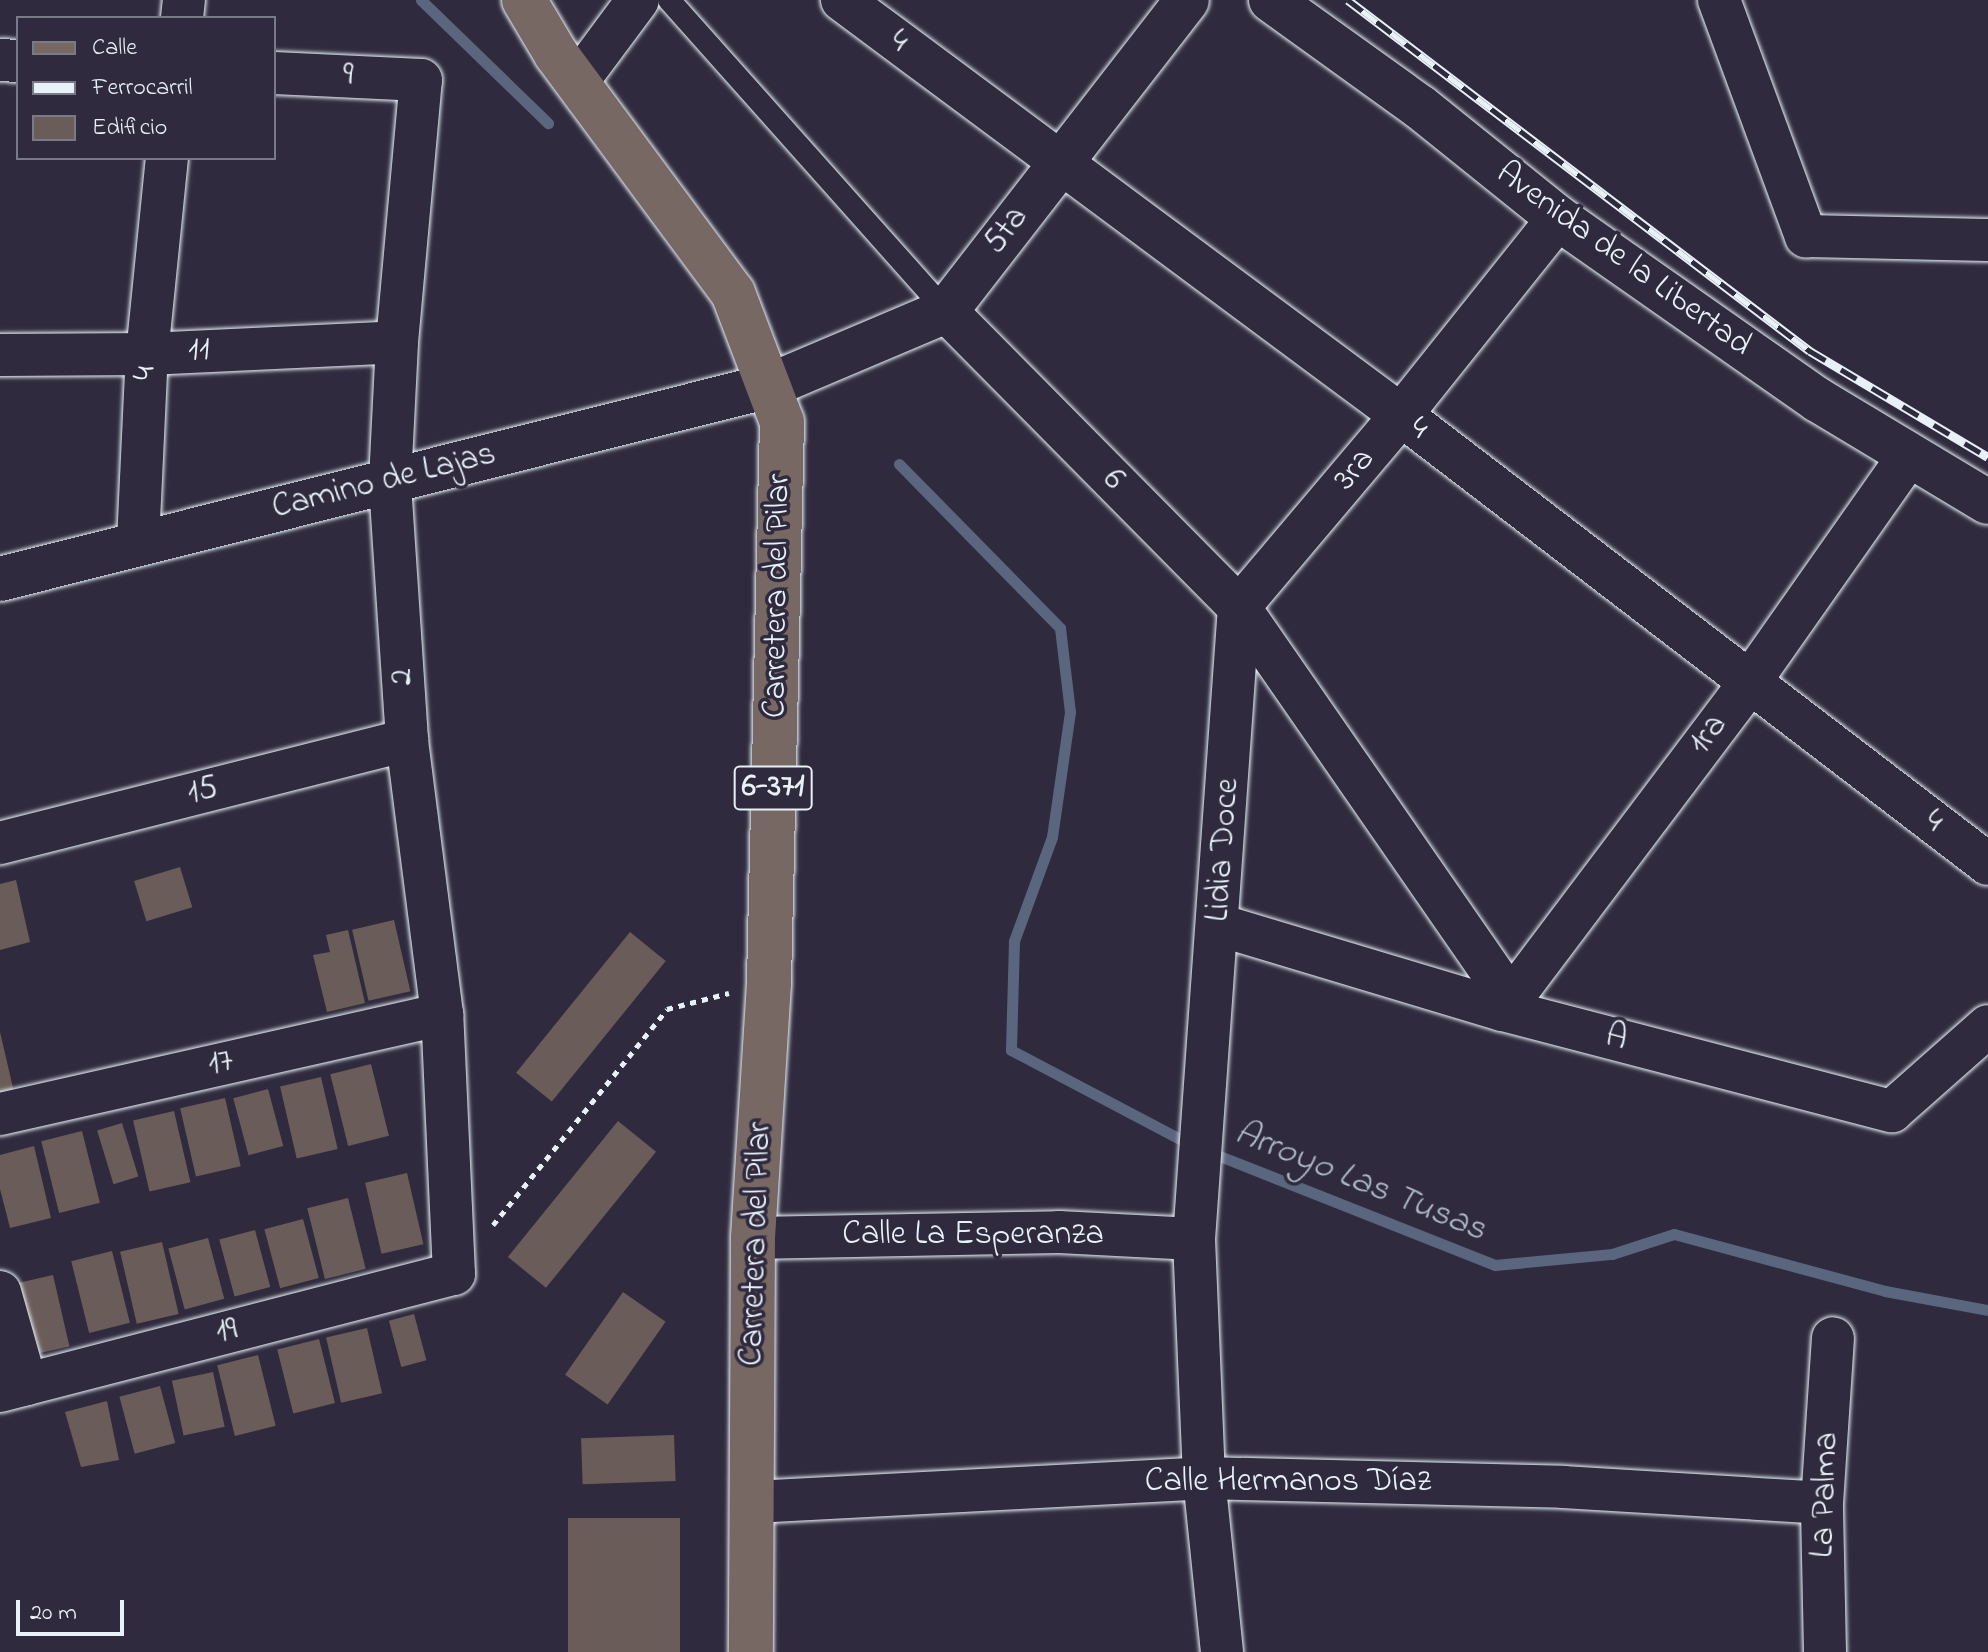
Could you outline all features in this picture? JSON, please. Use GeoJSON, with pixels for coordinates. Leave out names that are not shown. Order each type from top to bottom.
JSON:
{"type":"FeatureCollection","features":[{"type":"Feature","properties":{"kind":"main road","name":"Carretera del Pilar"},"geometry":{"type":"LineString","coordinates":[[524,0],[577,82],[733,293],[782,422],[769,983],[753,1238],[751,1652]]}},
{"type":"Feature","properties":{"kind":"street"},"geometry":{"type":"LineString","coordinates":[[577,82],[638,0]]}},
{"type":"Feature","properties":{"kind":"street","name":"4"},"geometry":{"type":"LineString","coordinates":[[842,0],[1401,415],[1988,864]]}},
{"type":"Feature","properties":{"kind":"street","name":"5ta"},"geometry":{"type":"LineString","coordinates":[[769,386],[946,311],[1187,0]]}},
{"type":"Feature","properties":{"kind":"street","name":"Avenida de la Libertad"},"geometry":{"type":"LineString","coordinates":[[1271,0],[1420,107],[1558,218],[1818,400],[1988,502]]}},
{"type":"Feature","properties":{"kind":"street"},"geometry":{"type":"LineString","coordinates":[[1719,0],[1806,236],[1988,240]]}},
{"type":"Feature","properties":{"kind":"street","name":"9"},"geometry":{"type":"LineString","coordinates":[[276,73],[421,80]]}},
{"type":"Feature","properties":{"kind":"street","name":"2"},"geometry":{"type":"LineString","coordinates":[[421,80],[397,342],[390,481],[407,740],[442,1014],[454,1274]]}},
{"type":"Feature","properties":{"kind":"street","name":"4"},"geometry":{"type":"LineString","coordinates":[[138,542],[147,354],[167,160]]}},
{"type":"Feature","properties":{"kind":"street","name":"3ra"},"geometry":{"type":"LineString","coordinates":[[1239,607],[1401,415],[1558,218]]}},
{"type":"Feature","properties":{"kind":"street","name":"6"},"geometry":{"type":"LineString","coordinates":[[946,311],[1239,607],[1506,1004]]}},
{"type":"Feature","properties":{"kind":"street","name":"11"},"geometry":{"type":"LineString","coordinates":[[0,355],[147,354],[397,342]]}},
{"type":"Feature","properties":{"kind":"street","name":"Camino de Lajas"},"geometry":{"type":"LineString","coordinates":[[0,579],[769,386]]}},
{"type":"Feature","properties":{"kind":"street","name":"1ra"},"geometry":{"type":"LineString","coordinates":[[1506,1004],[1749,683],[1909,455]]}},
{"type":"Feature","properties":{"kind":"street","name":"Lidia Doce"},"geometry":{"type":"LineString","coordinates":[[1194,1239],[1202,1108],[1219,925],[1239,607]]}},
{"type":"Feature","properties":{"kind":"street","name":"15"},"geometry":{"type":"LineString","coordinates":[[0,843],[407,740]]}},
{"type":"Feature","properties":{"kind":"street","name":"A"},"geometry":{"type":"LineString","coordinates":[[1219,925],[1892,1111],[1988,1026]]}},
{"type":"Feature","properties":{"kind":"street","name":"17"},"geometry":{"type":"LineString","coordinates":[[0,1114],[442,1014]]}},
{"type":"Feature","properties":{"kind":"street","name":"Calle La Esperanza"},"geometry":{"type":"LineString","coordinates":[[753,1238],[1059,1232],[1194,1239]]}},
{"type":"Feature","properties":{"kind":"street"},"geometry":{"type":"LineString","coordinates":[[1194,1239],[1204,1478],[1222,1652]]}},
{"type":"Feature","properties":{"kind":"street","name":"19"},"geometry":{"type":"LineString","coordinates":[[13,1388],[454,1274]]}},
{"type":"Feature","properties":{"kind":"street"},"geometry":{"type":"LineString","coordinates":[[0,1292],[13,1388]]}},
{"type":"Feature","properties":{"kind":"street","name":"La Palma"},"geometry":{"type":"LineString","coordinates":[[1825,1652],[1822,1503],[1833,1338]]}},
{"type":"Feature","properties":{"kind":"street","name":"Calle Hermanos Díaz"},"geometry":{"type":"LineString","coordinates":[[753,1502],[1204,1478],[1563,1487],[1822,1503]]}},
{"type":"Feature","properties":{"kind":"lane","name":"6"},"geometry":{"type":"LineString","coordinates":[[669,0],[946,311]]}},
{"type":"Feature","properties":{"kind":"path"},"geometry":{"type":"LineString","coordinates":[[454,1274],[667,1009],[769,983]]}},
{"type":"Feature","properties":{"kind":"building"},"geometry":{"type":"Polygon","coordinates":[[[180,867],[192,907],[146,921],[134,881],[180,867]]]}},
{"type":"Feature","properties":{"kind":"building"},"geometry":{"type":"Polygon","coordinates":[[[16,880],[30,942],[0,950],[0,884],[16,880]]]}},
{"type":"Feature","properties":{"kind":"building"},"geometry":{"type":"Polygon","coordinates":[[[394,920],[410,991],[369,1001],[352,930],[394,920]]]}},
{"type":"Feature","properties":{"kind":"building"},"geometry":{"type":"Polygon","coordinates":[[[348,930],[365,1003],[327,1012],[313,955],[330,952],[326,935],[348,930]]]}},
{"type":"Feature","properties":{"kind":"building"},"geometry":{"type":"Polygon","coordinates":[[[630,932],[666,961],[552,1102],[516,1073],[630,932]]]}},
{"type":"Feature","properties":{"kind":"building"},"geometry":{"type":"Polygon","coordinates":[[[0,1032],[14,1092],[0,1095],[0,1032]]]}},
{"type":"Feature","properties":{"kind":"building"},"geometry":{"type":"Polygon","coordinates":[[[371,1064],[389,1136],[348,1146],[330,1074],[371,1064]]]}},
{"type":"Feature","properties":{"kind":"building"},"geometry":{"type":"Polygon","coordinates":[[[321,1077],[338,1149],[297,1159],[280,1086],[321,1077]]]}},
{"type":"Feature","properties":{"kind":"building"},"geometry":{"type":"Polygon","coordinates":[[[268,1089],[283,1146],[248,1155],[233,1098],[268,1089]]]}},
{"type":"Feature","properties":{"kind":"building"},"geometry":{"type":"Polygon","coordinates":[[[225,1098],[241,1166],[196,1177],[180,1108],[225,1098]]]}},
{"type":"Feature","properties":{"kind":"building"},"geometry":{"type":"Polygon","coordinates":[[[174,1111],[190,1182],[149,1192],[133,1120],[174,1111]]]}},
{"type":"Feature","properties":{"kind":"building"},"geometry":{"type":"Polygon","coordinates":[[[618,1121],[656,1152],[546,1288],[508,1257],[618,1121]]]}},
{"type":"Feature","properties":{"kind":"building"},"geometry":{"type":"Polygon","coordinates":[[[122,1123],[138,1177],[114,1184],[97,1131],[122,1123]]]}},
{"type":"Feature","properties":{"kind":"building"},"geometry":{"type":"Polygon","coordinates":[[[82,1131],[100,1203],[59,1213],[41,1141],[82,1131]]]}},
{"type":"Feature","properties":{"kind":"building"},"geometry":{"type":"Polygon","coordinates":[[[34,1146],[51,1218],[10,1228],[0,1189],[0,1155],[34,1146]]]}},
{"type":"Feature","properties":{"kind":"building"},"geometry":{"type":"Polygon","coordinates":[[[407,1173],[423,1244],[382,1254],[365,1183],[407,1173]]]}},
{"type":"Feature","properties":{"kind":"building"},"geometry":{"type":"Polygon","coordinates":[[[348,1198],[366,1269],[325,1279],[307,1208],[348,1198]]]}},
{"type":"Feature","properties":{"kind":"building"},"geometry":{"type":"Polygon","coordinates":[[[303,1219],[319,1278],[280,1288],[264,1229],[303,1219]]]}},
{"type":"Feature","properties":{"kind":"building"},"geometry":{"type":"Polygon","coordinates":[[[255,1230],[270,1287],[235,1297],[219,1240],[255,1230]]]}},
{"type":"Feature","properties":{"kind":"building"},"geometry":{"type":"Polygon","coordinates":[[[208,1238],[224,1299],[185,1309],[168,1249],[208,1238]]]}},
{"type":"Feature","properties":{"kind":"building"},"geometry":{"type":"Polygon","coordinates":[[[162,1242],[179,1314],[137,1324],[120,1252],[162,1242]]]}},
{"type":"Feature","properties":{"kind":"building"},"geometry":{"type":"Polygon","coordinates":[[[112,1251],[130,1323],[89,1333],[71,1261],[112,1251]]]}},
{"type":"Feature","properties":{"kind":"building"},"geometry":{"type":"Polygon","coordinates":[[[53,1275],[69,1346],[34,1354],[18,1283],[53,1275]]]}},
{"type":"Feature","properties":{"kind":"building"},"geometry":{"type":"Polygon","coordinates":[[[623,1292],[666,1322],[608,1405],[565,1375],[623,1292]]]}},
{"type":"Feature","properties":{"kind":"building"},"geometry":{"type":"Polygon","coordinates":[[[414,1314],[426,1360],[401,1367],[389,1321],[414,1314]]]}},
{"type":"Feature","properties":{"kind":"building"},"geometry":{"type":"Polygon","coordinates":[[[367,1328],[382,1393],[341,1403],[326,1337],[367,1328]]]}},
{"type":"Feature","properties":{"kind":"building"},"geometry":{"type":"Polygon","coordinates":[[[319,1339],[335,1403],[293,1413],[277,1349],[319,1339]]]}},
{"type":"Feature","properties":{"kind":"building"},"geometry":{"type":"Polygon","coordinates":[[[258,1355],[276,1426],[235,1436],[217,1365],[258,1355]]]}},
{"type":"Feature","properties":{"kind":"building"},"geometry":{"type":"Polygon","coordinates":[[[213,1372],[225,1427],[184,1436],[172,1381],[213,1372]]]}},
{"type":"Feature","properties":{"kind":"building"},"geometry":{"type":"Polygon","coordinates":[[[160,1386],[175,1443],[135,1454],[119,1397],[160,1386]]]}},
{"type":"Feature","properties":{"kind":"building"},"geometry":{"type":"Polygon","coordinates":[[[107,1401],[119,1460],[81,1467],[65,1412],[107,1401]]]}},
{"type":"Feature","properties":{"kind":"building"},"geometry":{"type":"Polygon","coordinates":[[[674,1435],[676,1481],[583,1484],[581,1438],[674,1435]]]}},
{"type":"Feature","properties":{"kind":"building"},"geometry":{"type":"Polygon","coordinates":[[[568,1518],[680,1518],[680,1652],[568,1652],[568,1518]]]}},
{"type":"Feature","properties":{"kind":"waterway"},"geometry":{"type":"LineString","coordinates":[[421,0],[548,123]]}},
{"type":"Feature","properties":{"kind":"waterway"},"geometry":{"type":"LineString","coordinates":[[899,464],[1060,628],[1070,712],[1052,837],[1014,941],[1011,1050],[1191,1145]]}},
{"type":"Feature","properties":{"kind":"waterway","name":"Arroyo Las Tusas"},"geometry":{"type":"LineString","coordinates":[[1207,1151],[1495,1265],[1612,1254],[1674,1234],[1885,1291],[1988,1310]]}},
{"type":"Feature","properties":{"kind":"railway"},"geometry":{"type":"LineString","coordinates":[[1348,0],[1810,351],[1988,457]]}}]}
